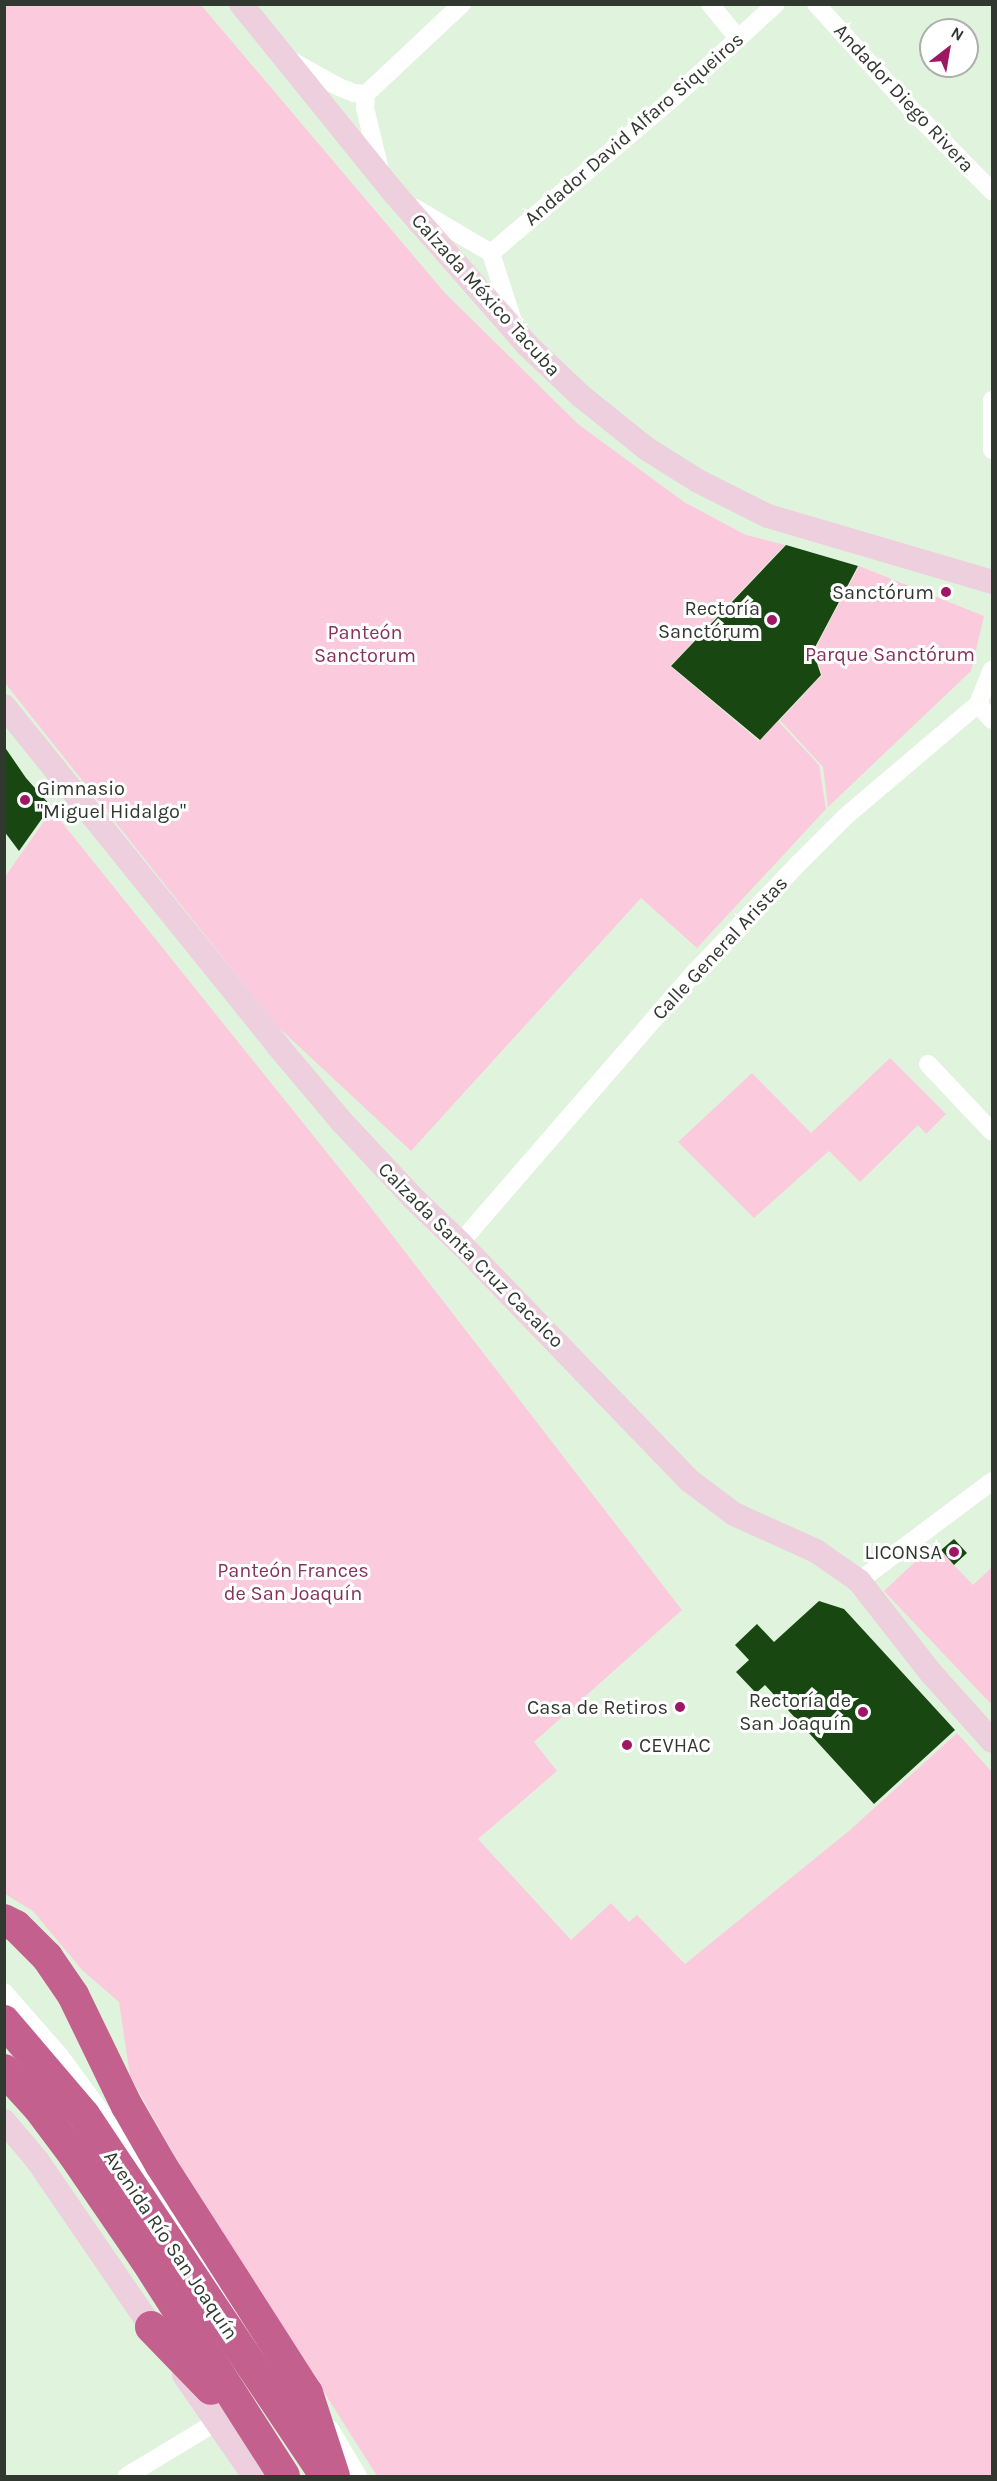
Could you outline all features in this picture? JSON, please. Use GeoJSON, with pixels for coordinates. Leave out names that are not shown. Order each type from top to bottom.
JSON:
{"type":"FeatureCollection","features":[{"type":"Feature","properties":{"kind":"highway"},"geometry":{"type":"LineString","coordinates":[[4,1920],[16,1926],[47,1957],[73,1995],[127,2106],[203,2234],[312,2405],[334,2476]]}},
{"type":"Feature","properties":{"kind":"highway","name":"Avenida Río San Joaquín"},"geometry":{"type":"LineString","coordinates":[[4,2021],[37,2056],[84,2115],[326,2476]]}},
{"type":"Feature","properties":{"kind":"highway","name":"Avenida Río San Joaquín"},"geometry":{"type":"LineString","coordinates":[[4,2070],[38,2107],[74,2155],[146,2260],[260,2442],[284,2476]]}},
{"type":"Feature","properties":{"kind":"highway"},"geometry":{"type":"LineString","coordinates":[[151,2327],[260,2442]]}},
{"type":"Feature","properties":{"kind":"street","name":"Calzada México Tacuba"},"geometry":{"type":"LineString","coordinates":[[241,4],[395,194],[516,332],[581,396],[647,449],[726,496],[768,516],[993,582]]}},
{"type":"Feature","properties":{"kind":"street"},"geometry":{"type":"LineString","coordinates":[[381,175],[365,108],[366,94],[462,4]]}},
{"type":"Feature","properties":{"kind":"street"},"geometry":{"type":"LineString","coordinates":[[710,4],[737,37]]}},
{"type":"Feature","properties":{"kind":"street","name":"Andador David Alfaro Siqueiros"},"geometry":{"type":"LineString","coordinates":[[491,253],[674,97],[737,37],[776,4]]}},
{"type":"Feature","properties":{"kind":"street","name":"Andador Diego Rivera"},"geometry":{"type":"LineString","coordinates":[[816,4],[912,110],[993,190]]}},
{"type":"Feature","properties":{"kind":"street"},"geometry":{"type":"LineString","coordinates":[[283,57],[339,87],[354,93],[366,94]]}},
{"type":"Feature","properties":{"kind":"street"},"geometry":{"type":"LineString","coordinates":[[395,194],[446,228],[491,253],[516,332]]}},
{"type":"Feature","properties":{"kind":"street"},"geometry":{"type":"LineString","coordinates":[[993,400],[993,450]]}},
{"type":"Feature","properties":{"kind":"street","name":"Calle General Aristas"},"geometry":{"type":"LineString","coordinates":[[460,1243],[696,971],[846,816],[978,704],[993,670]]}},
{"type":"Feature","properties":{"kind":"street"},"geometry":{"type":"LineString","coordinates":[[978,704],[993,720]]}},
{"type":"Feature","properties":{"kind":"street","name":"Calzada Santa Cruz Cacalco"},"geometry":{"type":"LineString","coordinates":[[4,706],[177,923],[342,1122],[414,1199],[460,1243],[690,1481],[734,1514],[816,1551],[859,1581],[931,1673],[993,1741]]}},
{"type":"Feature","properties":{"kind":"street"},"geometry":{"type":"LineString","coordinates":[[928,1064],[993,1132]]}},
{"type":"Feature","properties":{"kind":"street"},"geometry":{"type":"LineString","coordinates":[[859,1581],[989,1489]]}},
{"type":"Feature","properties":{"kind":"street"},"geometry":{"type":"LineString","coordinates":[[4,1992],[60,2056],[124,2143],[207,2269],[312,2405],[358,2476]]}},
{"type":"Feature","properties":{"kind":"street"},"geometry":{"type":"LineString","coordinates":[[4,2121],[32,2152],[254,2476]]}},
{"type":"Feature","properties":{"kind":"street"},"geometry":{"type":"LineString","coordinates":[[127,2476],[216,2422]]}},
{"type":"Feature","properties":{"kind":"green space","name":"Panteón Sanctorum"},"geometry":{"type":"Polygon","coordinates":[[[5,5],[201,5],[445,293],[578,424],[684,502],[746,535],[785,545],[670,666],[759,741],[778,721],[819,765],[826,809],[697,948],[641,898],[411,1151],[277,1026],[5,683],[5,5]]]}},
{"type":"Feature","properties":{"kind":"green space","name":"Parque Sanctórum"},"geometry":{"type":"Polygon","coordinates":[[[859,566],[984,616],[971,671],[828,807],[823,767],[780,720],[822,675],[814,651],[859,566]]]}},
{"type":"Feature","properties":{"kind":"green space","name":"Panteón Frances de San Joaquín"},"geometry":{"type":"Polygon","coordinates":[[[52,810],[365,1200],[682,1610],[534,1742],[557,1771],[478,1839],[571,1940],[611,1903],[629,1922],[637,1915],[685,1964],[850,1830],[957,1733],[992,1772],[992,2476],[377,2476],[174,2155],[130,2076],[119,2002],[82,1970],[33,1911],[5,1894],[4,878],[52,810]]]}},
{"type":"Feature","properties":{"kind":"green space"},"geometry":{"type":"Polygon","coordinates":[[[890,1058],[946,1114],[926,1134],[918,1125],[860,1182],[829,1151],[754,1218],[678,1142],[752,1073],[811,1133],[890,1058]]]}},
{"type":"Feature","properties":{"kind":"green space"},"geometry":{"type":"Polygon","coordinates":[[[934,1544],[973,1585],[992,1567],[992,1701],[990,1703],[884,1591],[934,1544]]]}},
{"type":"Feature","properties":{"kind":"building","name":"Rectoría Sanctórum"},"geometry":{"type":"Polygon","coordinates":[[[786,545],[858,566],[813,651],[821,675],[760,740],[671,666],[786,545]]]}},
{"type":"Feature","properties":{"kind":"building","name":"Gimnasio \"Miguel Hidalgo\""},"geometry":{"type":"Polygon","coordinates":[[[4,746],[26,778],[51,806],[19,851],[4,831],[4,746]]]}},
{"type":"Feature","properties":{"kind":"building","name":"LICONSA"},"geometry":{"type":"Polygon","coordinates":[[[954,1539],[967,1553],[954,1565],[941,1550],[954,1539]]]}},
{"type":"Feature","properties":{"kind":"building","name":"Rectoría de San Joaquín"},"geometry":{"type":"Polygon","coordinates":[[[819,1601],[844,1609],[955,1730],[874,1804],[765,1685],[756,1693],[736,1672],[749,1660],[735,1645],[757,1624],[774,1642],[819,1601]]]}},
{"type":"Feature","properties":{"kind":"place","name":"Sanctórum"},"geometry":{"type":"Point","coordinates":[946,592]}},
{"type":"Feature","properties":{"kind":"place","name":"Rectoría Sanctórum"},"geometry":{"type":"Point","coordinates":[772,620]}},
{"type":"Feature","properties":{"kind":"place","name":"Gimnasio \"Miguel Hidalgo\""},"geometry":{"type":"Point","coordinates":[25,800]}},
{"type":"Feature","properties":{"kind":"place","name":"LICONSA"},"geometry":{"type":"Point","coordinates":[954,1552]}},
{"type":"Feature","properties":{"kind":"place","name":"Casa de Retiros"},"geometry":{"type":"Point","coordinates":[680,1707]}},
{"type":"Feature","properties":{"kind":"place","name":"Rectoría de San Joaquín"},"geometry":{"type":"Point","coordinates":[863,1712]}},
{"type":"Feature","properties":{"kind":"place","name":"CEVHAC"},"geometry":{"type":"Point","coordinates":[627,1745]}}]}
